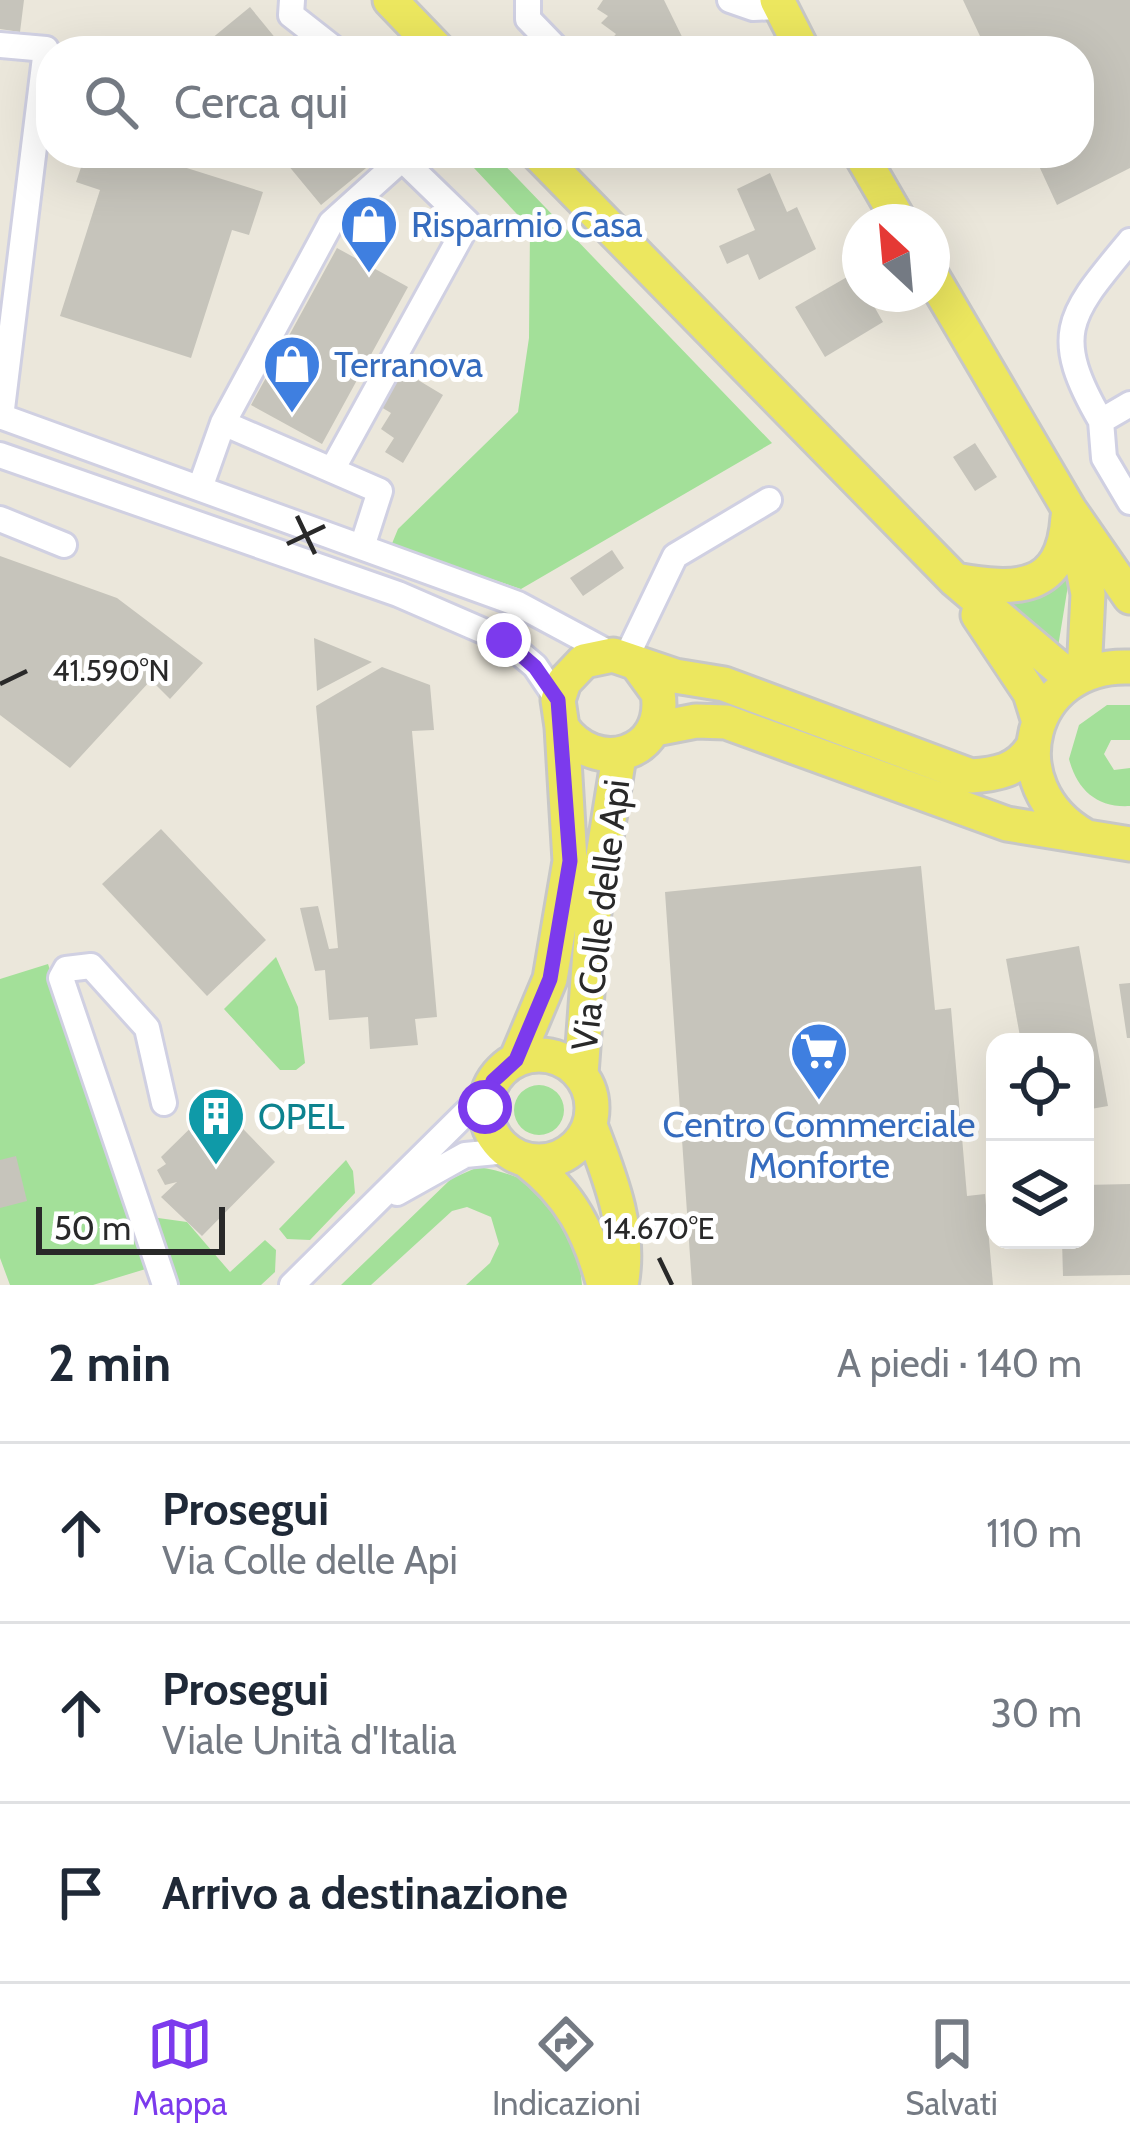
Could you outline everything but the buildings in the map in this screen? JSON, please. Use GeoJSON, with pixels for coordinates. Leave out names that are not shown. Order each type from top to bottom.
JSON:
{"type":"FeatureCollection","features":[{"type":"Feature","properties":{"kind":"main road"},"geometry":{"type":"LineString","coordinates":[[390,0],[425,36]]}},
{"type":"Feature","properties":{"kind":"main road"},"geometry":{"type":"LineString","coordinates":[[778,3],[795,36]]}},
{"type":"Feature","properties":{"kind":"main road"},"geometry":{"type":"LineString","coordinates":[[552,168],[955,580],[1079,677]]}},
{"type":"Feature","properties":{"kind":"main road"},"geometry":{"type":"LineString","coordinates":[[869,168],[890,204]]}},
{"type":"Feature","properties":{"kind":"main road"},"geometry":{"type":"LineString","coordinates":[[950,307],[1069,509],[1130,597]]}},
{"type":"Feature","properties":{"kind":"main road"},"geometry":{"type":"LineString","coordinates":[[955,580],[1000,588],[1028,584],[1052,568],[1066,546],[1069,509]]}},
{"type":"Feature","properties":{"kind":"main road"},"geometry":{"type":"LineString","coordinates":[[1069,509],[1083,549],[1088,594],[1079,677]]}},
{"type":"Feature","properties":{"kind":"main road"},"geometry":{"type":"LineString","coordinates":[[955,580],[1030,693],[1035,777],[1046,804],[1065,825],[1090,839]]}},
{"type":"Feature","properties":{"kind":"main road"},"geometry":{"type":"LineString","coordinates":[[625,659],[658,693],[655,729],[646,741],[619,756],[586,752],[560,714],[576,667],[625,659],[724,684],[971,776],[999,774],[1023,762],[1053,698],[1079,677],[1130,667]]}},
{"type":"Feature","properties":{"kind":"main road","name":"Via Colle delle Api"},"geometry":{"type":"LineString","coordinates":[[516,1060],[550,979],[570,861],[560,714]]}},
{"type":"Feature","properties":{"kind":"main road"},"geometry":{"type":"LineString","coordinates":[[655,729],[696,721],[726,722],[1007,824],[1129,844]]}},
{"type":"Feature","properties":{"kind":"main road","name":"Via Colle delle Api"},"geometry":{"type":"LineString","coordinates":[[581,1074],[592,925],[619,756]]}},
{"type":"Feature","properties":{"kind":"main road"},"geometry":{"type":"LineString","coordinates":[[604,1285],[590,1234],[559,1186],[517,1156],[488,1124],[488,1090],[499,1072],[516,1060],[551,1056],[581,1074],[590,1090],[590,1125],[616,1192],[625,1267],[621,1285]]}},
{"type":"Feature","properties":{"kind":"main road"},"geometry":{"type":"LineString","coordinates":[[517,1156],[565,1155],[590,1125]]}},
{"type":"Feature","properties":{"kind":"street"},"geometry":{"type":"LineString","coordinates":[[292,0],[291,15],[318,36]]}},
{"type":"Feature","properties":{"kind":"street"},"geometry":{"type":"LineString","coordinates":[[504,0],[528,10],[548,36]]}},
{"type":"Feature","properties":{"kind":"street"},"geometry":{"type":"LineString","coordinates":[[730,0],[753,8],[778,3]]}},
{"type":"Feature","properties":{"kind":"street"},"geometry":{"type":"LineString","coordinates":[[0,45],[36,48]]}},
{"type":"Feature","properties":{"kind":"street"},"geometry":{"type":"LineString","coordinates":[[36,131],[1,417],[518,604],[625,659],[675,556],[770,500]]}},
{"type":"Feature","properties":{"kind":"street"},"geometry":{"type":"LineString","coordinates":[[200,488],[223,423],[331,223],[390,168]]}},
{"type":"Feature","properties":{"kind":"street"},"geometry":{"type":"LineString","coordinates":[[332,470],[468,223],[415,168]]}},
{"type":"Feature","properties":{"kind":"street"},"geometry":{"type":"LineString","coordinates":[[1130,241],[1074,315],[1069,351],[1101,421],[1104,458],[1130,502]]}},
{"type":"Feature","properties":{"kind":"street"},"geometry":{"type":"LineString","coordinates":[[1101,421],[1130,404]]}},
{"type":"Feature","properties":{"kind":"street"},"geometry":{"type":"LineString","coordinates":[[223,423],[380,491],[362,547]]}},
{"type":"Feature","properties":{"kind":"street"},"geometry":{"type":"LineString","coordinates":[[0,455],[398,594],[504,640],[535,667],[560,714]]}},
{"type":"Feature","properties":{"kind":"street"},"geometry":{"type":"LineString","coordinates":[[0,519],[64,545]]}},
{"type":"Feature","properties":{"kind":"street"},"geometry":{"type":"LineString","coordinates":[[164,1103],[146,1028],[91,965],[66,969],[61,978],[165,1285]]}},
{"type":"Feature","properties":{"kind":"street"},"geometry":{"type":"LineString","coordinates":[[292,1285],[488,1090]]}},
{"type":"Feature","properties":{"kind":"street"},"geometry":{"type":"LineString","coordinates":[[379,1203],[465,1155],[517,1156]]}},
{"type":"Feature","properties":{"kind":"green space"},"geometry":{"type":"Polygon","coordinates":[[[474,168],[507,168],[772,443],[521,589],[391,546],[398,529],[518,412],[529,338],[530,228],[474,168]]]}},
{"type":"Feature","properties":{"kind":"green space"},"geometry":{"type":"Polygon","coordinates":[[[1071,567],[1058,647],[1007,601],[1071,567]]]}},
{"type":"Feature","properties":{"kind":"green space"},"geometry":{"type":"Polygon","coordinates":[[[1107,705],[1130,705],[1130,740],[1111,740],[1104,754],[1114,770],[1130,768],[1130,806],[1108,804],[1090,795],[1077,780],[1069,759],[1079,725],[1107,705]]]}},
{"type":"Feature","properties":{"kind":"green space"},"geometry":{"type":"Polygon","coordinates":[[[276,957],[298,1007],[305,1063],[296,1070],[280,1070],[224,1009],[276,957]]]}},
{"type":"Feature","properties":{"kind":"green space"},"geometry":{"type":"Polygon","coordinates":[[[48,964],[149,1268],[93,1285],[10,1285],[0,1258],[0,979],[48,964]]]}},
{"type":"Feature","properties":{"kind":"green space"},"geometry":{"type":"Polygon","coordinates":[[[539,1085],[557,1092],[564,1110],[557,1128],[539,1135],[521,1128],[514,1110],[521,1092],[539,1085]]]}},
{"type":"Feature","properties":{"kind":"green space"},"geometry":{"type":"Polygon","coordinates":[[[346,1160],[353,1171],[355,1193],[310,1240],[287,1239],[279,1229],[346,1160]]]}},
{"type":"Feature","properties":{"kind":"green space"},"geometry":{"type":"Polygon","coordinates":[[[478,1167],[524,1180],[555,1203],[573,1237],[582,1285],[466,1285],[490,1263],[499,1244],[491,1217],[467,1207],[452,1211],[371,1285],[341,1285],[451,1179],[478,1167]]]}},
{"type":"Feature","properties":{"kind":"green space"},"geometry":{"type":"Polygon","coordinates":[[[151,1217],[187,1222],[230,1272],[265,1240],[276,1250],[275,1272],[261,1285],[176,1285],[151,1217]]]}},
{"type":"Feature","properties":{"kind":"place","name":"Risparmio Casa"},"geometry":{"type":"Point","coordinates":[369,275]}},
{"type":"Feature","properties":{"kind":"place","name":"Terranova"},"geometry":{"type":"Point","coordinates":[292,415]}},
{"type":"Feature","properties":{"kind":"place","name":"Centro Commerciale Monforte"},"geometry":{"type":"Point","coordinates":[819,1102]}},
{"type":"Feature","properties":{"kind":"place","name":"OPEL"},"geometry":{"type":"Point","coordinates":[216,1167]}},
{"type":"Feature","properties":{"kind":"route"},"geometry":{"type":"LineString","coordinates":[[485,1107],[493,1081],[516,1060],[550,979],[570,861],[558,700],[535,667],[504,640]]}}]}
